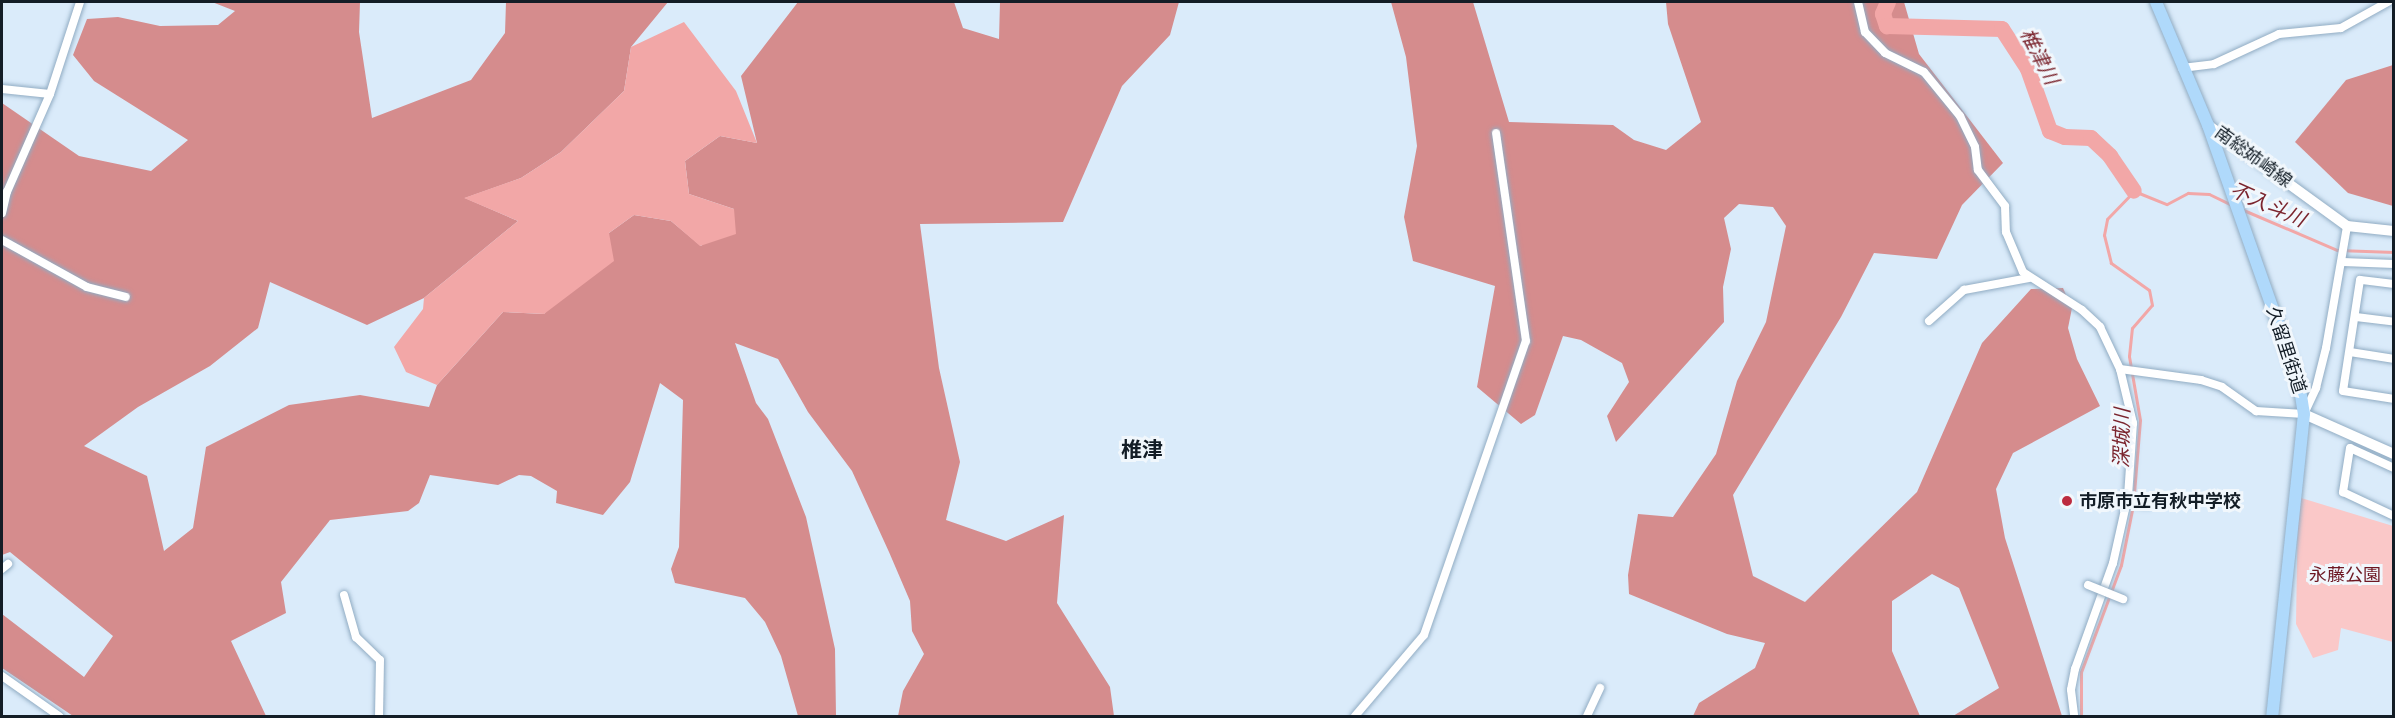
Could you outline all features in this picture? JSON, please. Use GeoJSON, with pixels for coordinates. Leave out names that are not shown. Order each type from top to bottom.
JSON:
{"type":"FeatureCollection","features":[{"type":"Feature","properties":{"kind":"main road","name":"久留里街道"},"geometry":{"type":"LineString","coordinates":[[2156,2],[2208,125],[2299,383],[2304,414],[2272,717]]}},
{"type":"Feature","properties":{"kind":"main road","name":"南総姉崎線"},"geometry":{"type":"LineString","coordinates":[[2208,125],[2347,226],[2394,231]]}},
{"type":"Feature","properties":{"kind":"main road"},"geometry":{"type":"LineString","coordinates":[[2304,414],[2394,454]]}},
{"type":"Feature","properties":{"kind":"street"},"geometry":{"type":"LineString","coordinates":[[2,213],[7,192],[50,94],[80,2]]}},
{"type":"Feature","properties":{"kind":"street"},"geometry":{"type":"LineString","coordinates":[[1858,2],[1865,32],[1885,52],[1924,72],[1960,116],[1975,147],[1978,170],[2005,206],[2006,232],[2013,253],[2030,278],[2082,310],[2100,327],[2120,369],[2133,423],[2128,496],[2113,563],[2075,669],[2071,690],[2074,717]]}},
{"type":"Feature","properties":{"kind":"street"},"geometry":{"type":"LineString","coordinates":[[2182,68],[2214,64],[2279,34],[2341,28],[2388,2]]}},
{"type":"Feature","properties":{"kind":"street"},"geometry":{"type":"LineString","coordinates":[[2,89],[50,94]]}},
{"type":"Feature","properties":{"kind":"street"},"geometry":{"type":"LineString","coordinates":[[1355,717],[1424,635],[1526,341],[1496,133]]}},
{"type":"Feature","properties":{"kind":"street"},"geometry":{"type":"LineString","coordinates":[[2120,369],[2201,380],[2222,387],[2256,411],[2304,414],[2316,388],[2326,348],[2343,262],[2347,226]]}},
{"type":"Feature","properties":{"kind":"street"},"geometry":{"type":"LineString","coordinates":[[2,240],[87,287],[126,297]]}},
{"type":"Feature","properties":{"kind":"street"},"geometry":{"type":"LineString","coordinates":[[2343,262],[2394,264]]}},
{"type":"Feature","properties":{"kind":"street"},"geometry":{"type":"LineString","coordinates":[[1929,321],[1964,290],[2030,278]]}},
{"type":"Feature","properties":{"kind":"street"},"geometry":{"type":"LineString","coordinates":[[2394,284],[2360,280],[2343,391],[2394,399]]}},
{"type":"Feature","properties":{"kind":"street"},"geometry":{"type":"LineString","coordinates":[[2356,317],[2394,322]]}},
{"type":"Feature","properties":{"kind":"street"},"geometry":{"type":"LineString","coordinates":[[2350,352],[2394,359]]}},
{"type":"Feature","properties":{"kind":"street"},"geometry":{"type":"LineString","coordinates":[[2394,468],[2350,448],[2343,492],[2394,516]]}},
{"type":"Feature","properties":{"kind":"street"},"geometry":{"type":"LineString","coordinates":[[2107,499],[2148,504]]}},
{"type":"Feature","properties":{"kind":"street"},"geometry":{"type":"LineString","coordinates":[[2088,585],[2123,599]]}},
{"type":"Feature","properties":{"kind":"street"},"geometry":{"type":"LineString","coordinates":[[344,595],[356,637],[380,660],[379,717]]}},
{"type":"Feature","properties":{"kind":"street"},"geometry":{"type":"LineString","coordinates":[[2,676],[59,717]]}},
{"type":"Feature","properties":{"kind":"street"},"geometry":{"type":"LineString","coordinates":[[1587,717],[1600,688]]}},
{"type":"Feature","properties":{"kind":"green space","name":"永藤公園"},"geometry":{"type":"Polygon","coordinates":[[[2298,497],[2393,526],[2393,642],[2341,628],[2338,650],[2313,658],[2296,624],[2298,497]]]}},
{"type":"Feature","properties":{"kind":"shaded area"},"geometry":{"type":"Polygon","coordinates":[[[212,2],[360,2],[359,32],[372,118],[471,80],[505,33],[506,2],[668,2],[631,47],[624,91],[561,152],[521,178],[465,198],[518,221],[424,298],[367,325],[270,282],[258,328],[210,366],[138,407],[84,446],[147,476],[164,551],[193,528],[206,447],[289,405],[360,395],[429,407],[437,385],[503,312],[544,314],[609,233],[634,215],[671,221],[701,246],[734,209],[689,194],[685,161],[720,136],[757,143],[741,76],[798,2],[954,2],[963,28],[999,39],[1000,2],[1179,2],[1170,35],[1122,86],[1063,222],[920,224],[939,368],[960,462],[946,520],[1006,541],[1064,515],[1057,603],[1110,687],[1114,716],[898,716],[903,691],[924,654],[912,631],[910,601],[889,552],[852,471],[808,412],[778,359],[735,343],[756,403],[768,419],[806,517],[835,649],[836,716],[798,716],[781,656],[765,622],[745,598],[675,583],[671,569],[679,547],[683,400],[660,383],[630,482],[603,515],[556,503],[557,491],[531,476],[519,475],[498,485],[430,475],[419,503],[408,511],[330,520],[281,582],[286,613],[231,641],[266,716],[73,716],[2,668],[2,614],[84,677],[113,636],[10,552],[2,555],[2,103],[79,156],[151,171],[188,140],[94,81],[73,55],[87,19],[118,17],[160,26],[218,25],[235,11],[212,2]]]}},
{"type":"Feature","properties":{"kind":"shaded area"},"geometry":{"type":"Polygon","coordinates":[[[1391,2],[1473,2],[1509,122],[1613,125],[1634,140],[1666,150],[1701,122],[1668,24],[1666,2],[1904,2],[1919,54],[2003,163],[1962,205],[1937,259],[1874,253],[1841,317],[1733,495],[1753,576],[1805,602],[1917,492],[1982,343],[2031,289],[2063,288],[2072,308],[2068,328],[2077,359],[2100,406],[2013,453],[1996,489],[2005,538],[2062,716],[1953,716],[1999,688],[1959,588],[1932,574],[1892,601],[1892,651],[1920,716],[1693,716],[1699,703],[1755,668],[1765,643],[1727,634],[1629,594],[1628,575],[1638,514],[1673,517],[1716,454],[1737,381],[1766,322],[1786,226],[1773,207],[1739,204],[1724,218],[1731,249],[1723,287],[1724,322],[1616,442],[1607,416],[1629,382],[1622,363],[1581,340],[1563,336],[1535,415],[1521,424],[1477,387],[1495,286],[1413,261],[1404,217],[1417,146],[1406,57],[1391,2]]]}},
{"type":"Feature","properties":{"kind":"shaded area"},"geometry":{"type":"Polygon","coordinates":[[[684,22],[736,91],[757,143],[720,136],[685,161],[689,194],[734,209],[736,234],[700,246],[671,221],[634,215],[609,233],[614,261],[544,314],[503,312],[437,385],[406,372],[394,347],[423,309],[424,298],[518,221],[464,198],[521,178],[561,152],[624,91],[631,47],[684,22]]]}},
{"type":"Feature","properties":{"kind":"shaded area"},"geometry":{"type":"Polygon","coordinates":[[[2394,65],[2393,206],[2348,193],[2295,142],[2346,80],[2394,65]]]}},
{"type":"Feature","properties":{"kind":"waterway","name":"椎津川"},"geometry":{"type":"LineString","coordinates":[[1888,2],[1883,14],[1887,26],[2002,29],[2028,69],[2050,131],[2065,137],[2091,138],[2110,156],[2134,191]]}},
{"type":"Feature","properties":{"kind":"waterway","name":"深城川"},"geometry":{"type":"LineString","coordinates":[[2081,716],[2081,672],[2121,565],[2133,505],[2140,420],[2129,356],[2132,328],[2152,305],[2149,290],[2111,263],[2104,235],[2107,219],[2134,191],[2167,204],[2188,193],[2209,194],[2232,205]]}},
{"type":"Feature","properties":{"kind":"waterway","name":"不入斗川"},"geometry":{"type":"LineString","coordinates":[[2241,209],[2337,250],[2394,252]]}},
{"type":"Feature","properties":{"kind":"place","name":"市原市立有秋中学校"},"geometry":{"type":"Point","coordinates":[2067,501]}},
{"type":"Feature","properties":{"kind":"district","name":"椎津"},"geometry":{"type":"Point","coordinates":[1142,449]}}]}
